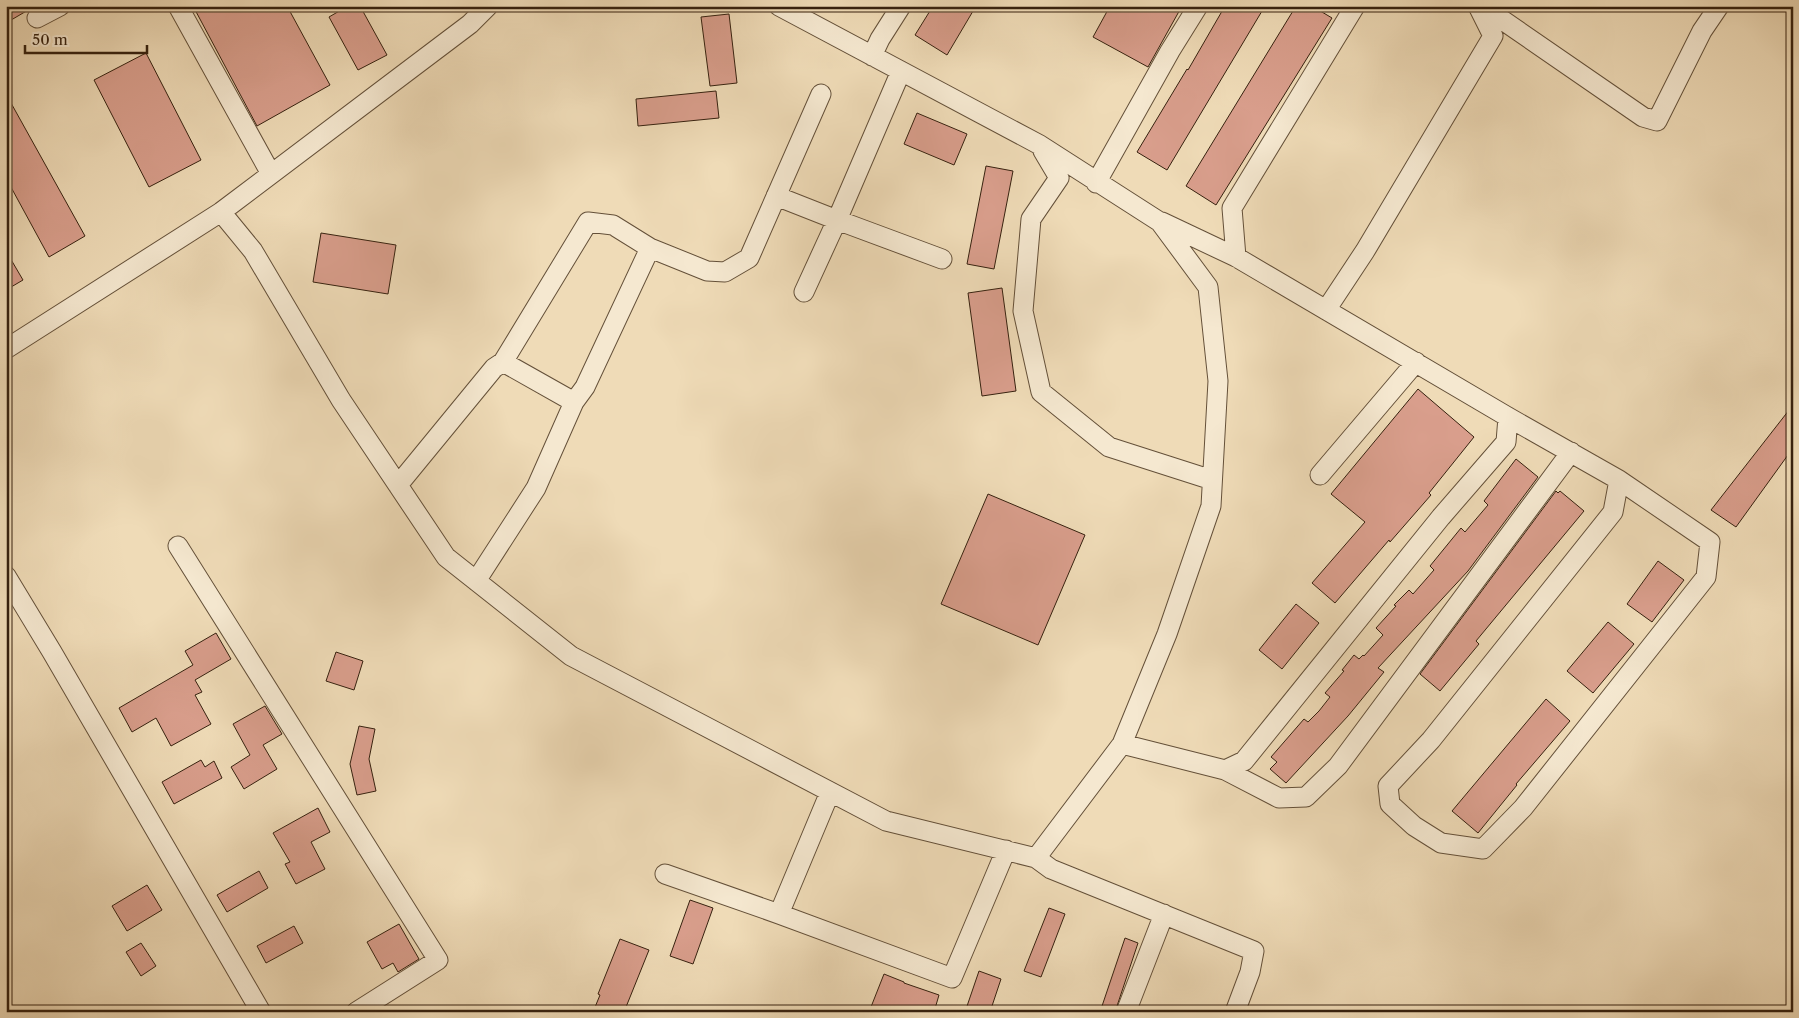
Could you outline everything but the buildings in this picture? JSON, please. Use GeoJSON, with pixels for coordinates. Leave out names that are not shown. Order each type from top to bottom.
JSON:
{"type":"FeatureCollection","features":[{"type":"Feature","properties":{"kind":"street"},"geometry":{"type":"LineString","coordinates":[[37,18],[60,6]]}},
{"type":"Feature","properties":{"kind":"street"},"geometry":{"type":"LineString","coordinates":[[178,6],[271,174]]}},
{"type":"Feature","properties":{"kind":"street"},"geometry":{"type":"LineString","coordinates":[[6,349],[221,212],[470,24],[488,6]]}},
{"type":"Feature","properties":{"kind":"street"},"geometry":{"type":"LineString","coordinates":[[779,6],[1040,145],[1096,183],[1160,222],[1236,257],[1619,480],[1710,542],[1706,577],[1523,808],[1483,848],[1441,843],[1414,826],[1390,804],[1388,786],[1431,740],[1613,512],[1619,480]]}},
{"type":"Feature","properties":{"kind":"street"},"geometry":{"type":"LineString","coordinates":[[872,56],[901,6]]}},
{"type":"Feature","properties":{"kind":"street"},"geometry":{"type":"LineString","coordinates":[[1096,183],[1170,51],[1198,6]]}},
{"type":"Feature","properties":{"kind":"street"},"geometry":{"type":"LineString","coordinates":[[1236,257],[1232,208],[1355,6]]}},
{"type":"Feature","properties":{"kind":"street"},"geometry":{"type":"LineString","coordinates":[[1326,310],[1365,252],[1493,36],[1480,6]]}},
{"type":"Feature","properties":{"kind":"street"},"geometry":{"type":"LineString","coordinates":[[1480,6],[1643,117],[1657,121],[1702,30],[1719,6]]}},
{"type":"Feature","properties":{"kind":"street"},"geometry":{"type":"LineString","coordinates":[[804,292],[901,71]]}},
{"type":"Feature","properties":{"kind":"street"},"geometry":{"type":"LineString","coordinates":[[398,485],[494,368],[503,362],[588,222],[613,225],[650,248],[707,272],[725,272],[749,258],[821,94]]}},
{"type":"Feature","properties":{"kind":"street"},"geometry":{"type":"LineString","coordinates":[[1040,145],[1059,178],[1031,219],[1023,311],[1041,392],[1109,447],[1212,480]]}},
{"type":"Feature","properties":{"kind":"street"},"geometry":{"type":"LineString","coordinates":[[776,196],[942,259]]}},
{"type":"Feature","properties":{"kind":"street"},"geometry":{"type":"LineString","coordinates":[[221,212],[253,251],[340,400],[446,557],[476,582],[571,656],[886,821],[1036,858],[1051,870],[1254,951],[1250,972],[1235,1012]]}},
{"type":"Feature","properties":{"kind":"street"},"geometry":{"type":"LineString","coordinates":[[1036,858],[1122,744],[1167,634],[1211,506],[1218,381],[1208,287],[1160,222]]}},
{"type":"Feature","properties":{"kind":"street"},"geometry":{"type":"LineString","coordinates":[[476,582],[536,488],[574,402],[585,387],[650,248]]}},
{"type":"Feature","properties":{"kind":"street"},"geometry":{"type":"LineString","coordinates":[[503,362],[574,402]]}},
{"type":"Feature","properties":{"kind":"street"},"geometry":{"type":"LineString","coordinates":[[1320,475],[1416,362]]}},
{"type":"Feature","properties":{"kind":"street"},"geometry":{"type":"LineString","coordinates":[[1225,770],[1244,762],[1435,524],[1506,442],[1508,417]]}},
{"type":"Feature","properties":{"kind":"street"},"geometry":{"type":"LineString","coordinates":[[1122,744],[1225,770],[1279,798],[1306,797],[1338,766],[1571,452]]}},
{"type":"Feature","properties":{"kind":"street"},"geometry":{"type":"LineString","coordinates":[[178,546],[438,960],[356,1012]]}},
{"type":"Feature","properties":{"kind":"street"},"geometry":{"type":"LineString","coordinates":[[6,576],[261,1012]]}},
{"type":"Feature","properties":{"kind":"street"},"geometry":{"type":"LineString","coordinates":[[779,914],[830,792]]}},
{"type":"Feature","properties":{"kind":"street"},"geometry":{"type":"LineString","coordinates":[[665,874],[952,978],[1006,850]]}},
{"type":"Feature","properties":{"kind":"street"},"geometry":{"type":"LineString","coordinates":[[1126,1012],[1164,914]]}}]}
